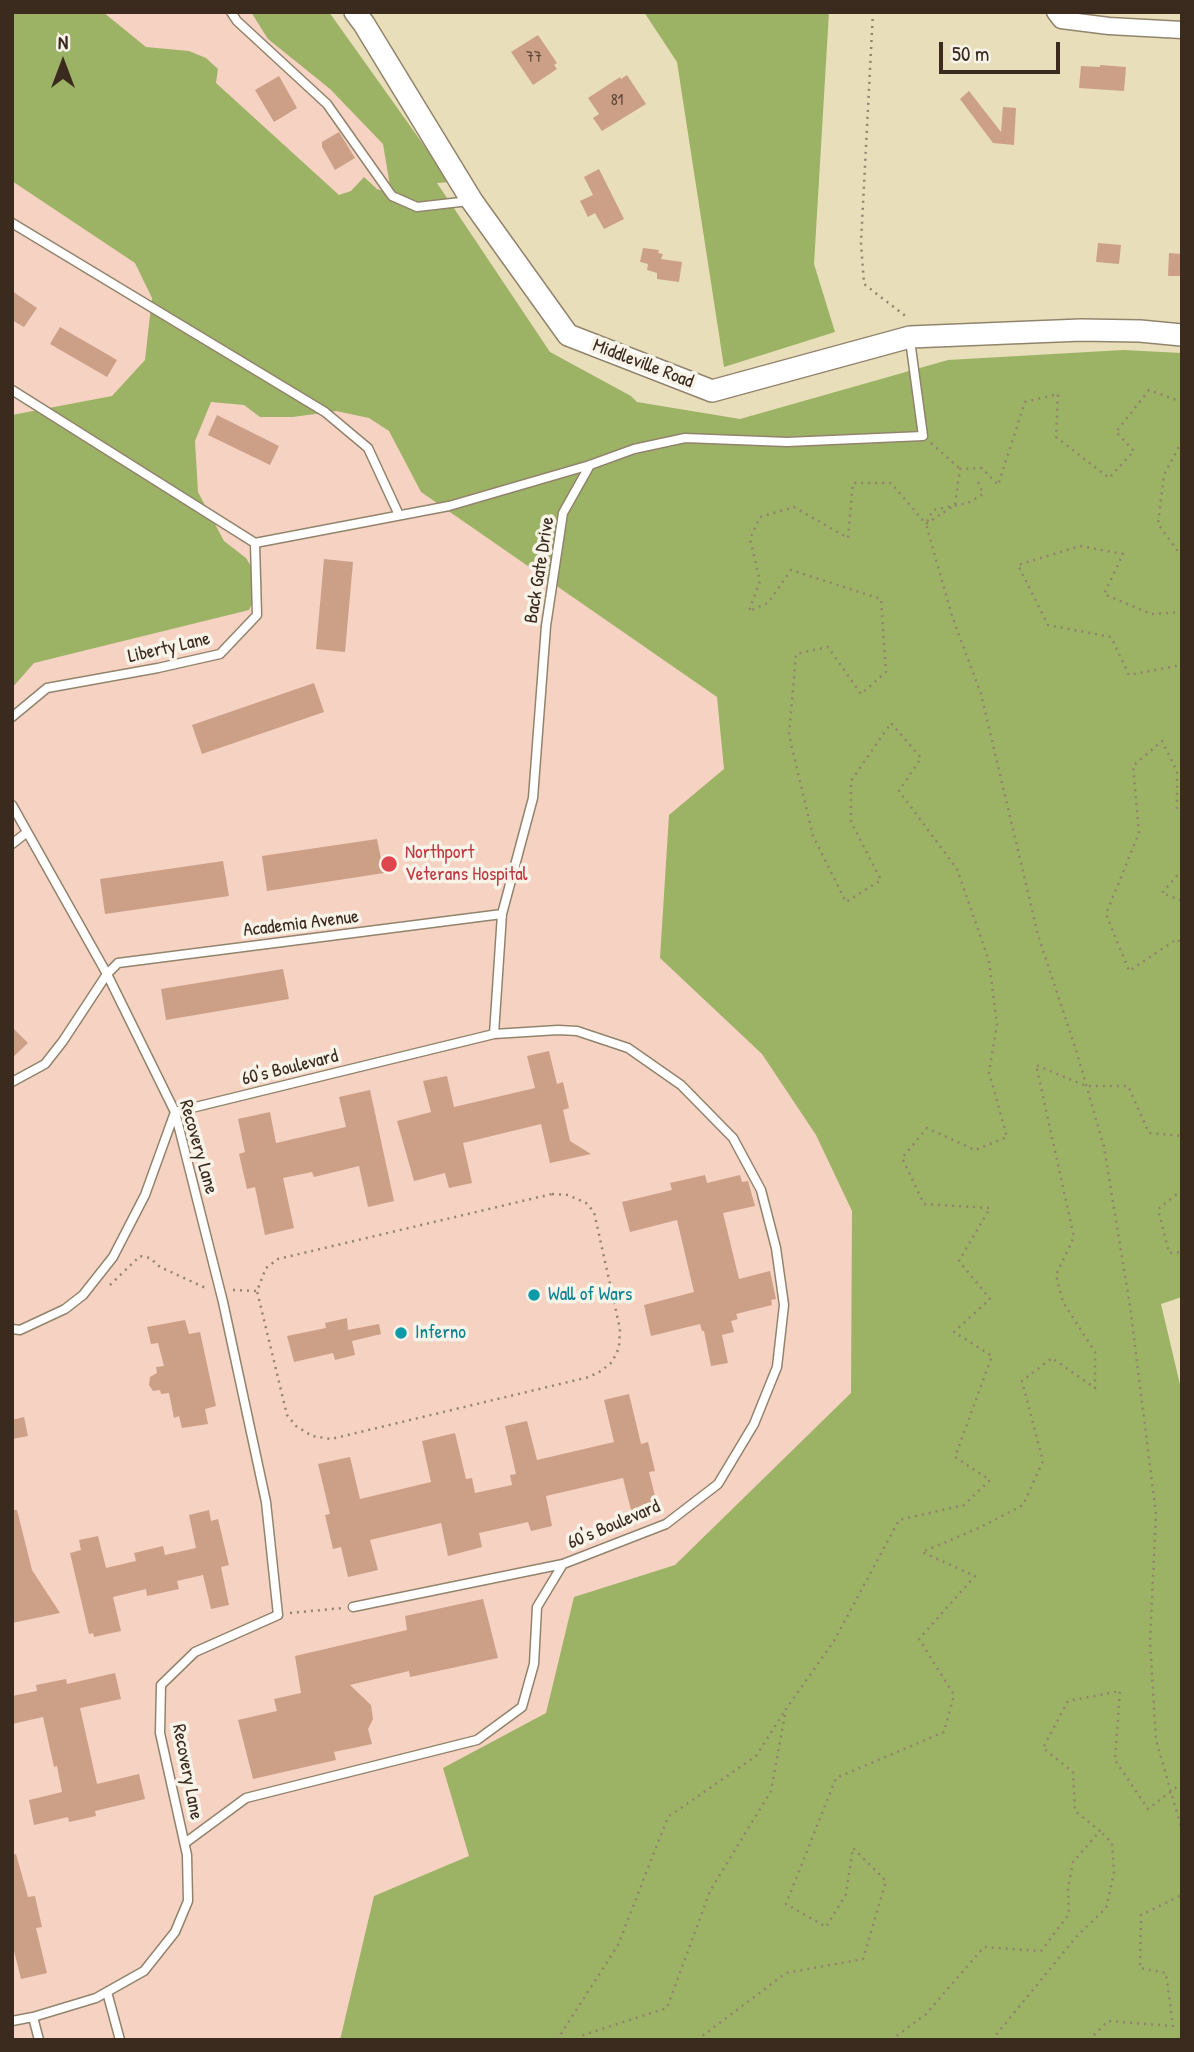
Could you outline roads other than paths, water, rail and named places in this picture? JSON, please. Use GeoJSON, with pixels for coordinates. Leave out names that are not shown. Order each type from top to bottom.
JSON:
{"type":"FeatureCollection","features":[{"type":"Feature","properties":{"kind":"street","name":"Middleville Road"},"geometry":{"type":"LineString","coordinates":[[355,12],[365,24],[472,201],[568,335],[712,391],[910,337],[1081,330],[1182,335]]}},
{"type":"Feature","properties":{"kind":"street"},"geometry":{"type":"LineString","coordinates":[[1055,12],[1060,20],[1182,30]]}},
{"type":"Feature","properties":{"kind":"lane"},"geometry":{"type":"LineString","coordinates":[[231,12],[237,21],[327,104],[392,196],[417,207],[472,201]]}},
{"type":"Feature","properties":{"kind":"lane"},"geometry":{"type":"LineString","coordinates":[[12,223],[326,412],[368,448],[399,515]]}},
{"type":"Feature","properties":{"kind":"lane"},"geometry":{"type":"LineString","coordinates":[[12,390],[255,543],[449,506],[590,465],[634,449],[685,438],[787,442],[923,436],[910,337]]}},
{"type":"Feature","properties":{"kind":"lane","name":"Back Gate Drive"},"geometry":{"type":"LineString","coordinates":[[494,1034],[502,914],[533,798],[546,626],[564,513],[590,465]]}},
{"type":"Feature","properties":{"kind":"lane","name":"Liberty Lane"},"geometry":{"type":"LineString","coordinates":[[12,717],[47,688],[220,654],[257,615],[255,543]]}},
{"type":"Feature","properties":{"kind":"lane","name":"Recovery Lane"},"geometry":{"type":"LineString","coordinates":[[12,805],[107,974],[175,1112],[220,1289],[271,1529],[278,1615],[195,1652],[161,1685],[160,1733],[185,1843],[188,1902],[175,1932],[144,1971],[107,1992],[96,1998],[12,2021]]}},
{"type":"Feature","properties":{"kind":"lane"},"geometry":{"type":"LineString","coordinates":[[12,844],[26,833]]}},
{"type":"Feature","properties":{"kind":"lane","name":"Academia Avenue"},"geometry":{"type":"LineString","coordinates":[[107,974],[118,963],[502,914]]}},
{"type":"Feature","properties":{"kind":"lane"},"geometry":{"type":"LineString","coordinates":[[12,1082],[45,1064],[107,974]]}},
{"type":"Feature","properties":{"kind":"lane","name":"60's Boulevard"},"geometry":{"type":"LineString","coordinates":[[175,1112],[494,1034],[577,1031],[628,1048],[681,1085],[733,1138],[761,1191],[776,1248],[784,1305],[777,1367],[754,1424],[718,1484],[666,1524],[563,1564],[537,1607],[534,1664],[522,1707],[477,1740],[246,1798],[185,1843]]}},
{"type":"Feature","properties":{"kind":"lane"},"geometry":{"type":"LineString","coordinates":[[12,1329],[20,1330],[52,1316],[83,1294],[113,1257],[145,1195],[175,1112]]}},
{"type":"Feature","properties":{"kind":"lane"},"geometry":{"type":"LineString","coordinates":[[353,1607],[563,1564]]}},
{"type":"Feature","properties":{"kind":"lane"},"geometry":{"type":"LineString","coordinates":[[107,1992],[120,2040]]}},
{"type":"Feature","properties":{"kind":"lane"},"geometry":{"type":"LineString","coordinates":[[33,2017],[39,2040]]}},
{"type":"Feature","properties":{"kind":"place","name":"Northport Veterans Hospital"},"geometry":{"type":"Point","coordinates":[389,864]}},
{"type":"Feature","properties":{"kind":"place","name":"Wall of Wars"},"geometry":{"type":"Point","coordinates":[534,1295]}},
{"type":"Feature","properties":{"kind":"place","name":"Inferno"},"geometry":{"type":"Point","coordinates":[401,1333]}}]}
